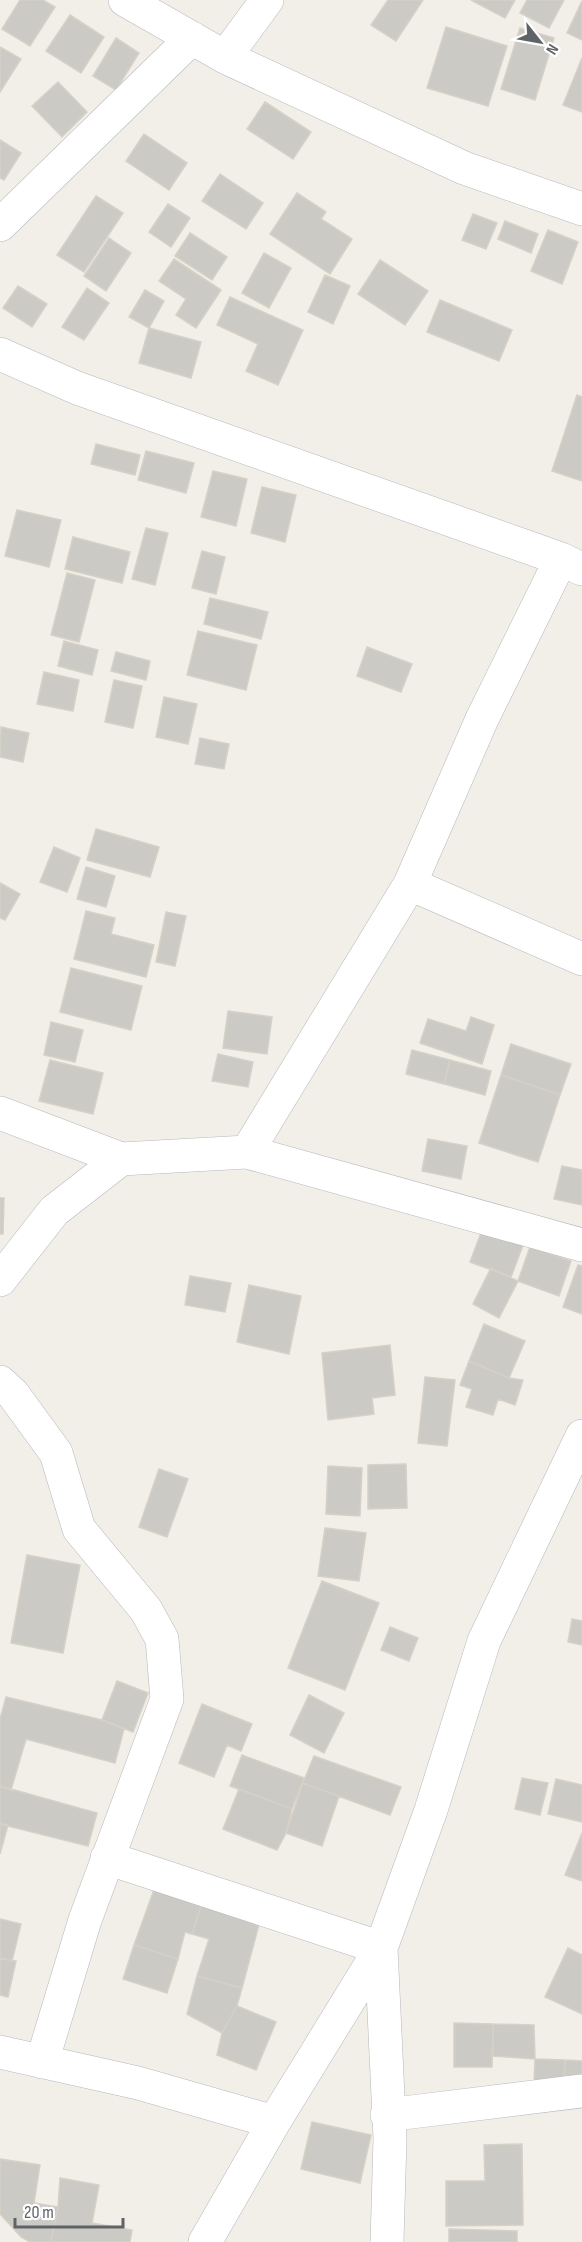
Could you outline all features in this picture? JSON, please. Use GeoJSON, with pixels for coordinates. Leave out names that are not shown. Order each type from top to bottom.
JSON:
{"type":"FeatureCollection","features":[{"type":"Feature","properties":{"kind":"street"},"geometry":{"type":"LineString","coordinates":[[126,0],[225,57],[464,168],[582,209]]}},
{"type":"Feature","properties":{"kind":"street"},"geometry":{"type":"LineString","coordinates":[[225,57],[267,0]]}},
{"type":"Feature","properties":{"kind":"street"},"geometry":{"type":"LineString","coordinates":[[0,225],[192,38]]}},
{"type":"Feature","properties":{"kind":"street"},"geometry":{"type":"LineString","coordinates":[[0,354],[77,388],[572,564],[482,719],[410,884],[247,1152]]}},
{"type":"Feature","properties":{"kind":"street"},"geometry":{"type":"LineString","coordinates":[[410,884],[582,958]]}},
{"type":"Feature","properties":{"kind":"street"},"geometry":{"type":"LineString","coordinates":[[0,1113],[121,1159],[247,1152],[582,1245]]}},
{"type":"Feature","properties":{"kind":"street"},"geometry":{"type":"LineString","coordinates":[[0,1280],[54,1211],[121,1159]]}},
{"type":"Feature","properties":{"kind":"street"},"geometry":{"type":"LineString","coordinates":[[0,1382],[13,1394],[56,1453],[79,1529],[146,1610],[162,1638],[167,1699],[78,1941],[42,2062]]}},
{"type":"Feature","properties":{"kind":"street"},"geometry":{"type":"LineString","coordinates":[[205,2242],[274,2122],[381,1947],[431,1810],[484,1641],[582,1436]]}},
{"type":"Feature","properties":{"kind":"street"},"geometry":{"type":"LineString","coordinates":[[107,1858],[381,1947]]}},
{"type":"Feature","properties":{"kind":"street"},"geometry":{"type":"LineString","coordinates":[[381,1947],[387,2115],[390,2139],[387,2242]]}},
{"type":"Feature","properties":{"kind":"street"},"geometry":{"type":"LineString","coordinates":[[0,2052],[138,2083],[274,2122]]}},
{"type":"Feature","properties":{"kind":"street"},"geometry":{"type":"LineString","coordinates":[[387,2115],[582,2091]]}},
{"type":"Feature","properties":{"kind":"building"},"geometry":{"type":"Polygon","coordinates":[[[20,0],[43,0],[55,7],[30,46],[2,29],[20,0]]]}},
{"type":"Feature","properties":{"kind":"building"},"geometry":{"type":"Polygon","coordinates":[[[388,0],[423,0],[396,41],[371,25],[388,0]]]}},
{"type":"Feature","properties":{"kind":"building"},"geometry":{"type":"Polygon","coordinates":[[[471,0],[515,0],[505,18],[471,0]]]}},
{"type":"Feature","properties":{"kind":"building"},"geometry":{"type":"Polygon","coordinates":[[[527,0],[564,0],[549,28],[520,13],[527,0]]]}},
{"type":"Feature","properties":{"kind":"building"},"geometry":{"type":"Polygon","coordinates":[[[582,1],[582,40],[567,33],[582,1]]]}},
{"type":"Feature","properties":{"kind":"building"},"geometry":{"type":"Polygon","coordinates":[[[70,15],[104,37],[81,73],[46,51],[70,15]]]}},
{"type":"Feature","properties":{"kind":"building"},"geometry":{"type":"Polygon","coordinates":[[[446,27],[507,46],[488,106],[427,88],[446,27]]]}},
{"type":"Feature","properties":{"kind":"building"},"geometry":{"type":"Polygon","coordinates":[[[520,28],[554,38],[535,100],[501,89],[520,28]]]}},
{"type":"Feature","properties":{"kind":"building"},"geometry":{"type":"Polygon","coordinates":[[[116,38],[139,53],[116,90],[93,76],[116,38]]]}},
{"type":"Feature","properties":{"kind":"building"},"geometry":{"type":"Polygon","coordinates":[[[0,47],[21,59],[0,92],[0,47]]]}},
{"type":"Feature","properties":{"kind":"building"},"geometry":{"type":"Polygon","coordinates":[[[582,58],[582,112],[563,105],[582,58]]]}},
{"type":"Feature","properties":{"kind":"building"},"geometry":{"type":"Polygon","coordinates":[[[58,82],[87,112],[62,137],[32,106],[58,82]]]}},
{"type":"Feature","properties":{"kind":"building"},"geometry":{"type":"Polygon","coordinates":[[[265,102],[311,132],[293,159],[247,129],[265,102]]]}},
{"type":"Feature","properties":{"kind":"building"},"geometry":{"type":"Polygon","coordinates":[[[144,134],[187,163],[169,190],[126,161],[144,134]]]}},
{"type":"Feature","properties":{"kind":"building"},"geometry":{"type":"Polygon","coordinates":[[[0,140],[21,153],[4,180],[0,178],[0,140]]]}},
{"type":"Feature","properties":{"kind":"building"},"geometry":{"type":"Polygon","coordinates":[[[220,174],[263,203],[246,229],[202,201],[220,174]]]}},
{"type":"Feature","properties":{"kind":"building"},"geometry":{"type":"Polygon","coordinates":[[[297,193],[326,212],[321,219],[352,239],[330,274],[270,234],[297,193]]]}},
{"type":"Feature","properties":{"kind":"building"},"geometry":{"type":"Polygon","coordinates":[[[96,196],[123,213],[84,272],[57,255],[96,196]]]}},
{"type":"Feature","properties":{"kind":"building"},"geometry":{"type":"Polygon","coordinates":[[[168,204],[190,218],[171,247],[149,232],[168,204]]]}},
{"type":"Feature","properties":{"kind":"building"},"geometry":{"type":"Polygon","coordinates":[[[473,214],[497,223],[486,249],[462,240],[473,214]]]}},
{"type":"Feature","properties":{"kind":"building"},"geometry":{"type":"Polygon","coordinates":[[[505,221],[538,234],[531,253],[498,239],[505,221]]]}},
{"type":"Feature","properties":{"kind":"building"},"geometry":{"type":"Polygon","coordinates":[[[548,230],[578,242],[562,284],[531,271],[548,230]]]}},
{"type":"Feature","properties":{"kind":"building"},"geometry":{"type":"Polygon","coordinates":[[[190,233],[227,257],[212,280],[175,256],[190,233]]]}},
{"type":"Feature","properties":{"kind":"building"},"geometry":{"type":"Polygon","coordinates":[[[109,238],[131,253],[106,291],[84,276],[109,238]]]}},
{"type":"Feature","properties":{"kind":"building"},"geometry":{"type":"Polygon","coordinates":[[[264,253],[291,268],[269,308],[242,293],[264,253]]]}},
{"type":"Feature","properties":{"kind":"building"},"geometry":{"type":"Polygon","coordinates":[[[174,259],[221,290],[196,328],[176,315],[186,299],[159,281],[174,259]]]}},
{"type":"Feature","properties":{"kind":"building"},"geometry":{"type":"Polygon","coordinates":[[[380,260],[428,291],[405,325],[358,294],[380,260]]]}},
{"type":"Feature","properties":{"kind":"building"},"geometry":{"type":"Polygon","coordinates":[[[325,275],[350,286],[333,324],[308,312],[325,275]]]}},
{"type":"Feature","properties":{"kind":"building"},"geometry":{"type":"Polygon","coordinates":[[[18,286],[47,304],[32,327],[3,308],[18,286]]]}},
{"type":"Feature","properties":{"kind":"building"},"geometry":{"type":"Polygon","coordinates":[[[87,288],[109,303],[84,340],[62,327],[87,288]]]}},
{"type":"Feature","properties":{"kind":"building"},"geometry":{"type":"Polygon","coordinates":[[[145,290],[164,301],[149,328],[129,317],[145,290]]]}},
{"type":"Feature","properties":{"kind":"building"},"geometry":{"type":"Polygon","coordinates":[[[230,297],[303,330],[278,385],[246,371],[258,344],[217,325],[230,297]]]}},
{"type":"Feature","properties":{"kind":"building"},"geometry":{"type":"Polygon","coordinates":[[[440,300],[512,330],[499,361],[427,332],[440,300]]]}},
{"type":"Feature","properties":{"kind":"building"},"geometry":{"type":"Polygon","coordinates":[[[149,328],[201,342],[191,378],[139,363],[149,328]]]}},
{"type":"Feature","properties":{"kind":"building"},"geometry":{"type":"Polygon","coordinates":[[[577,395],[582,397],[582,481],[552,471],[577,395]]]}},
{"type":"Feature","properties":{"kind":"building"},"geometry":{"type":"Polygon","coordinates":[[[96,444],[140,455],[135,475],[91,464],[96,444]]]}},
{"type":"Feature","properties":{"kind":"building"},"geometry":{"type":"Polygon","coordinates":[[[146,451],[194,463],[186,493],[138,480],[146,451]]]}},
{"type":"Feature","properties":{"kind":"building"},"geometry":{"type":"Polygon","coordinates":[[[213,471],[247,479],[236,526],[201,517],[213,471]]]}},
{"type":"Feature","properties":{"kind":"building"},"geometry":{"type":"Polygon","coordinates":[[[262,487],[296,495],[285,542],[251,533],[262,487]]]}},
{"type":"Feature","properties":{"kind":"building"},"geometry":{"type":"Polygon","coordinates":[[[17,510],[61,520],[49,567],[5,556],[17,510]]]}},
{"type":"Feature","properties":{"kind":"building"},"geometry":{"type":"Polygon","coordinates":[[[146,528],[168,533],[155,585],[132,579],[146,528]]]}},
{"type":"Feature","properties":{"kind":"building"},"geometry":{"type":"Polygon","coordinates":[[[73,537],[130,552],[122,583],[65,569],[73,537]]]}},
{"type":"Feature","properties":{"kind":"building"},"geometry":{"type":"Polygon","coordinates":[[[202,551],[225,557],[216,594],[192,588],[202,551]]]}},
{"type":"Feature","properties":{"kind":"building"},"geometry":{"type":"Polygon","coordinates":[[[67,573],[95,580],[79,642],[51,635],[67,573]]]}},
{"type":"Feature","properties":{"kind":"building"},"geometry":{"type":"Polygon","coordinates":[[[210,598],[268,612],[261,639],[204,624],[210,598]]]}},
{"type":"Feature","properties":{"kind":"building"},"geometry":{"type":"Polygon","coordinates":[[[198,631],[257,645],[246,690],[187,675],[198,631]]]}},
{"type":"Feature","properties":{"kind":"building"},"geometry":{"type":"Polygon","coordinates":[[[64,641],[98,650],[92,675],[58,666],[64,641]]]}},
{"type":"Feature","properties":{"kind":"building"},"geometry":{"type":"Polygon","coordinates":[[[367,647],[412,664],[401,692],[357,676],[367,647]]]}},
{"type":"Feature","properties":{"kind":"building"},"geometry":{"type":"Polygon","coordinates":[[[116,652],[150,661],[146,680],[111,671],[116,652]]]}},
{"type":"Feature","properties":{"kind":"building"},"geometry":{"type":"Polygon","coordinates":[[[44,672],[79,680],[73,711],[37,704],[44,672]]]}},
{"type":"Feature","properties":{"kind":"building"},"geometry":{"type":"Polygon","coordinates":[[[114,680],[142,686],[133,728],[105,722],[114,680]]]}},
{"type":"Feature","properties":{"kind":"building"},"geometry":{"type":"Polygon","coordinates":[[[164,697],[197,704],[188,744],[156,737],[164,697]]]}},
{"type":"Feature","properties":{"kind":"building"},"geometry":{"type":"Polygon","coordinates":[[[1,727],[29,733],[23,762],[0,757],[1,727]]]}},
{"type":"Feature","properties":{"kind":"building"},"geometry":{"type":"Polygon","coordinates":[[[200,738],[229,744],[224,769],[195,764],[200,738]]]}},
{"type":"Feature","properties":{"kind":"building"},"geometry":{"type":"Polygon","coordinates":[[[96,829],[159,847],[150,877],[87,860],[96,829]]]}},
{"type":"Feature","properties":{"kind":"building"},"geometry":{"type":"Polygon","coordinates":[[[54,847],[80,858],[67,892],[40,882],[54,847]]]}},
{"type":"Feature","properties":{"kind":"building"},"geometry":{"type":"Polygon","coordinates":[[[86,867],[115,876],[106,907],[77,899],[86,867]]]}},
{"type":"Feature","properties":{"kind":"building"},"geometry":{"type":"Polygon","coordinates":[[[0,883],[20,894],[5,920],[0,918],[0,883]]]}},
{"type":"Feature","properties":{"kind":"building"},"geometry":{"type":"Polygon","coordinates":[[[86,911],[115,918],[111,934],[154,945],[146,977],[74,959],[86,911]]]}},
{"type":"Feature","properties":{"kind":"building"},"geometry":{"type":"Polygon","coordinates":[[[166,912],[186,916],[175,966],[156,962],[166,912]]]}},
{"type":"Feature","properties":{"kind":"building"},"geometry":{"type":"Polygon","coordinates":[[[71,968],[142,986],[131,1030],[60,1012],[71,968]]]}},
{"type":"Feature","properties":{"kind":"building"},"geometry":{"type":"Polygon","coordinates":[[[228,1011],[272,1017],[267,1054],[223,1048],[228,1011]]]}},
{"type":"Feature","properties":{"kind":"building"},"geometry":{"type":"Polygon","coordinates":[[[471,1017],[494,1025],[482,1064],[420,1043],[428,1019],[466,1031],[471,1017]]]}},
{"type":"Feature","properties":{"kind":"building"},"geometry":{"type":"Polygon","coordinates":[[[51,1022],[83,1030],[75,1062],[44,1055],[51,1022]]]}},
{"type":"Feature","properties":{"kind":"building"},"geometry":{"type":"Polygon","coordinates":[[[511,1044],[571,1064],[560,1095],[501,1075],[511,1044]]]}},
{"type":"Feature","properties":{"kind":"building"},"geometry":{"type":"Polygon","coordinates":[[[412,1050],[450,1060],[444,1084],[406,1074],[412,1050]]]}},
{"type":"Feature","properties":{"kind":"building"},"geometry":{"type":"Polygon","coordinates":[[[218,1054],[253,1062],[248,1087],[212,1081],[218,1054]]]}},
{"type":"Feature","properties":{"kind":"building"},"geometry":{"type":"Polygon","coordinates":[[[50,1060],[103,1073],[93,1114],[39,1101],[50,1060]]]}},
{"type":"Feature","properties":{"kind":"building"},"geometry":{"type":"Polygon","coordinates":[[[450,1060],[491,1071],[485,1095],[444,1084],[450,1060]]]}},
{"type":"Feature","properties":{"kind":"building"},"geometry":{"type":"Polygon","coordinates":[[[501,1075],[560,1095],[538,1162],[479,1143],[501,1075]]]}},
{"type":"Feature","properties":{"kind":"building"},"geometry":{"type":"Polygon","coordinates":[[[428,1139],[467,1146],[461,1179],[422,1171],[428,1139]]]}},
{"type":"Feature","properties":{"kind":"building"},"geometry":{"type":"Polygon","coordinates":[[[562,1166],[582,1170],[582,1205],[554,1199],[562,1166]]]}},
{"type":"Feature","properties":{"kind":"building"},"geometry":{"type":"Polygon","coordinates":[[[0,1198],[4,1198],[3,1234],[0,1234],[0,1198]]]}},
{"type":"Feature","properties":{"kind":"building"},"geometry":{"type":"Polygon","coordinates":[[[484,1225],[525,1240],[511,1277],[470,1262],[484,1225]]]}},
{"type":"Feature","properties":{"kind":"building"},"geometry":{"type":"Polygon","coordinates":[[[530,1247],[571,1261],[559,1296],[518,1281],[530,1247]]]}},
{"type":"Feature","properties":{"kind":"building"},"geometry":{"type":"Polygon","coordinates":[[[578,1265],[582,1266],[582,1314],[563,1307],[578,1265]]]}},
{"type":"Feature","properties":{"kind":"building"},"geometry":{"type":"Polygon","coordinates":[[[491,1268],[518,1281],[499,1318],[473,1304],[491,1268]]]}},
{"type":"Feature","properties":{"kind":"building"},"geometry":{"type":"Polygon","coordinates":[[[190,1276],[231,1283],[225,1312],[185,1305],[190,1276]]]}},
{"type":"Feature","properties":{"kind":"building"},"geometry":{"type":"Polygon","coordinates":[[[249,1285],[301,1296],[289,1354],[237,1342],[249,1285]]]}},
{"type":"Feature","properties":{"kind":"building"},"geometry":{"type":"Polygon","coordinates":[[[484,1324],[525,1341],[509,1378],[469,1361],[484,1324]]]}},
{"type":"Feature","properties":{"kind":"building"},"geometry":{"type":"Polygon","coordinates":[[[390,1345],[395,1395],[372,1398],[374,1414],[328,1420],[322,1353],[390,1345]]]}},
{"type":"Feature","properties":{"kind":"building"},"geometry":{"type":"Polygon","coordinates":[[[469,1361],[509,1378],[523,1380],[515,1405],[498,1399],[493,1415],[466,1407],[472,1389],[460,1385],[469,1361]]]}},
{"type":"Feature","properties":{"kind":"building"},"geometry":{"type":"Polygon","coordinates":[[[425,1377],[455,1380],[447,1446],[418,1443],[425,1377]]]}},
{"type":"Feature","properties":{"kind":"building"},"geometry":{"type":"Polygon","coordinates":[[[406,1464],[407,1508],[368,1509],[368,1465],[406,1464]]]}},
{"type":"Feature","properties":{"kind":"building"},"geometry":{"type":"Polygon","coordinates":[[[328,1466],[362,1468],[360,1516],[326,1514],[328,1466]]]}},
{"type":"Feature","properties":{"kind":"building"},"geometry":{"type":"Polygon","coordinates":[[[159,1469],[188,1479],[167,1537],[139,1527],[159,1469]]]}},
{"type":"Feature","properties":{"kind":"building"},"geometry":{"type":"Polygon","coordinates":[[[325,1528],[366,1533],[359,1581],[318,1576],[325,1528]]]}},
{"type":"Feature","properties":{"kind":"building"},"geometry":{"type":"Polygon","coordinates":[[[27,1555],[80,1565],[63,1653],[11,1643],[27,1555]]]}},
{"type":"Feature","properties":{"kind":"building"},"geometry":{"type":"Polygon","coordinates":[[[322,1581],[379,1603],[345,1690],[288,1668],[322,1581]]]}},
{"type":"Feature","properties":{"kind":"building"},"geometry":{"type":"Polygon","coordinates":[[[572,1619],[582,1621],[582,1645],[568,1642],[572,1619]]]}},
{"type":"Feature","properties":{"kind":"building"},"geometry":{"type":"Polygon","coordinates":[[[390,1627],[418,1638],[409,1661],[381,1650],[390,1627]]]}},
{"type":"Feature","properties":{"kind":"building"},"geometry":{"type":"Polygon","coordinates":[[[117,1681],[148,1693],[133,1732],[102,1720],[117,1681]]]}},
{"type":"Feature","properties":{"kind":"building"},"geometry":{"type":"Polygon","coordinates":[[[309,1695],[344,1713],[324,1753],[290,1735],[309,1695]]]}},
{"type":"Feature","properties":{"kind":"building"},"geometry":{"type":"Polygon","coordinates":[[[6,1697],[102,1720],[124,1729],[115,1763],[26,1739],[11,1790],[0,1786],[0,1719],[6,1697]]]}},
{"type":"Feature","properties":{"kind":"building"},"geometry":{"type":"Polygon","coordinates":[[[202,1704],[252,1724],[241,1751],[227,1745],[214,1777],[179,1763],[202,1704]]]}},
{"type":"Feature","properties":{"kind":"building"},"geometry":{"type":"Polygon","coordinates":[[[242,1755],[304,1778],[292,1809],[230,1786],[242,1755]]]}},
{"type":"Feature","properties":{"kind":"building"},"geometry":{"type":"Polygon","coordinates":[[[314,1756],[401,1787],[390,1815],[303,1783],[314,1756]]]}},
{"type":"Feature","properties":{"kind":"building"},"geometry":{"type":"Polygon","coordinates":[[[522,1778],[548,1783],[540,1815],[515,1809],[522,1778]]]}},
{"type":"Feature","properties":{"kind":"building"},"geometry":{"type":"Polygon","coordinates":[[[556,1779],[582,1785],[582,1822],[548,1814],[556,1779]]]}},
{"type":"Feature","properties":{"kind":"building"},"geometry":{"type":"Polygon","coordinates":[[[303,1783],[339,1796],[322,1846],[286,1833],[303,1783]]]}},
{"type":"Feature","properties":{"kind":"building"},"geometry":{"type":"Polygon","coordinates":[[[0,1786],[97,1813],[88,1846],[0,1824],[0,1786]]]}},
{"type":"Feature","properties":{"kind":"building"},"geometry":{"type":"Polygon","coordinates":[[[239,1789],[292,1809],[286,1833],[277,1850],[223,1829],[239,1789]]]}},
{"type":"Feature","properties":{"kind":"building"},"geometry":{"type":"Polygon","coordinates":[[[0,1823],[8,1825],[0,1854],[0,1823]]]}},
{"type":"Feature","properties":{"kind":"building"},"geometry":{"type":"Polygon","coordinates":[[[582,1833],[582,1881],[565,1875],[582,1833]]]}},
{"type":"Feature","properties":{"kind":"building"},"geometry":{"type":"Polygon","coordinates":[[[155,1887],[202,1903],[192,1934],[185,1932],[178,1959],[134,1945],[155,1887]]]}},
{"type":"Feature","properties":{"kind":"building"},"geometry":{"type":"Polygon","coordinates":[[[202,1903],[260,1921],[242,1988],[197,1976],[209,1939],[192,1934],[202,1903]]]}},
{"type":"Feature","properties":{"kind":"building"},"geometry":{"type":"Polygon","coordinates":[[[0,1919],[21,1924],[12,1961],[0,1958],[0,1919]]]}},
{"type":"Feature","properties":{"kind":"building"},"geometry":{"type":"Polygon","coordinates":[[[134,1945],[178,1959],[167,1993],[123,1979],[134,1945]]]}},
{"type":"Feature","properties":{"kind":"building"},"geometry":{"type":"Polygon","coordinates":[[[568,1948],[582,1955],[582,2014],[545,1997],[568,1948]]]}},
{"type":"Feature","properties":{"kind":"building"},"geometry":{"type":"Polygon","coordinates":[[[0,1959],[16,1961],[8,1997],[0,1995],[0,1959]]]}},
{"type":"Feature","properties":{"kind":"building"},"geometry":{"type":"Polygon","coordinates":[[[197,1976],[242,1988],[237,2006],[222,2033],[187,2014],[197,1976]]]}},
{"type":"Feature","properties":{"kind":"building"},"geometry":{"type":"Polygon","coordinates":[[[237,2006],[276,2022],[256,2070],[217,2055],[222,2033],[237,2006]]]}},
{"type":"Feature","properties":{"kind":"building"},"geometry":{"type":"Polygon","coordinates":[[[454,2023],[493,2024],[492,2067],[454,2067],[454,2023]]]}},
{"type":"Feature","properties":{"kind":"building"},"geometry":{"type":"Polygon","coordinates":[[[493,2024],[534,2025],[535,2059],[493,2056],[493,2024]]]}},
{"type":"Feature","properties":{"kind":"building"},"geometry":{"type":"Polygon","coordinates":[[[535,2059],[565,2060],[564,2086],[534,2084],[535,2059]]]}},
{"type":"Feature","properties":{"kind":"building"},"geometry":{"type":"Polygon","coordinates":[[[565,2060],[582,2061],[582,2087],[564,2086],[565,2060]]]}},
{"type":"Feature","properties":{"kind":"building"},"geometry":{"type":"Polygon","coordinates":[[[312,2122],[371,2135],[360,2183],[301,2169],[312,2122]]]}},
{"type":"Feature","properties":{"kind":"building"},"geometry":{"type":"Polygon","coordinates":[[[522,2144],[523,2225],[446,2226],[446,2181],[485,2181],[484,2145],[522,2144]]]}},
{"type":"Feature","properties":{"kind":"building"},"geometry":{"type":"Polygon","coordinates":[[[0,2159],[40,2165],[34,2203],[58,2207],[51,2242],[30,2242],[21,2237],[0,2214],[0,2159]]]}},
{"type":"Feature","properties":{"kind":"building"},"geometry":{"type":"Polygon","coordinates":[[[60,2178],[99,2185],[92,2223],[132,2230],[130,2242],[51,2242],[58,2207],[60,2178]]]}},
{"type":"Feature","properties":{"kind":"building"},"geometry":{"type":"Polygon","coordinates":[[[449,2229],[517,2231],[517,2242],[449,2242],[449,2229]]]}}]}
